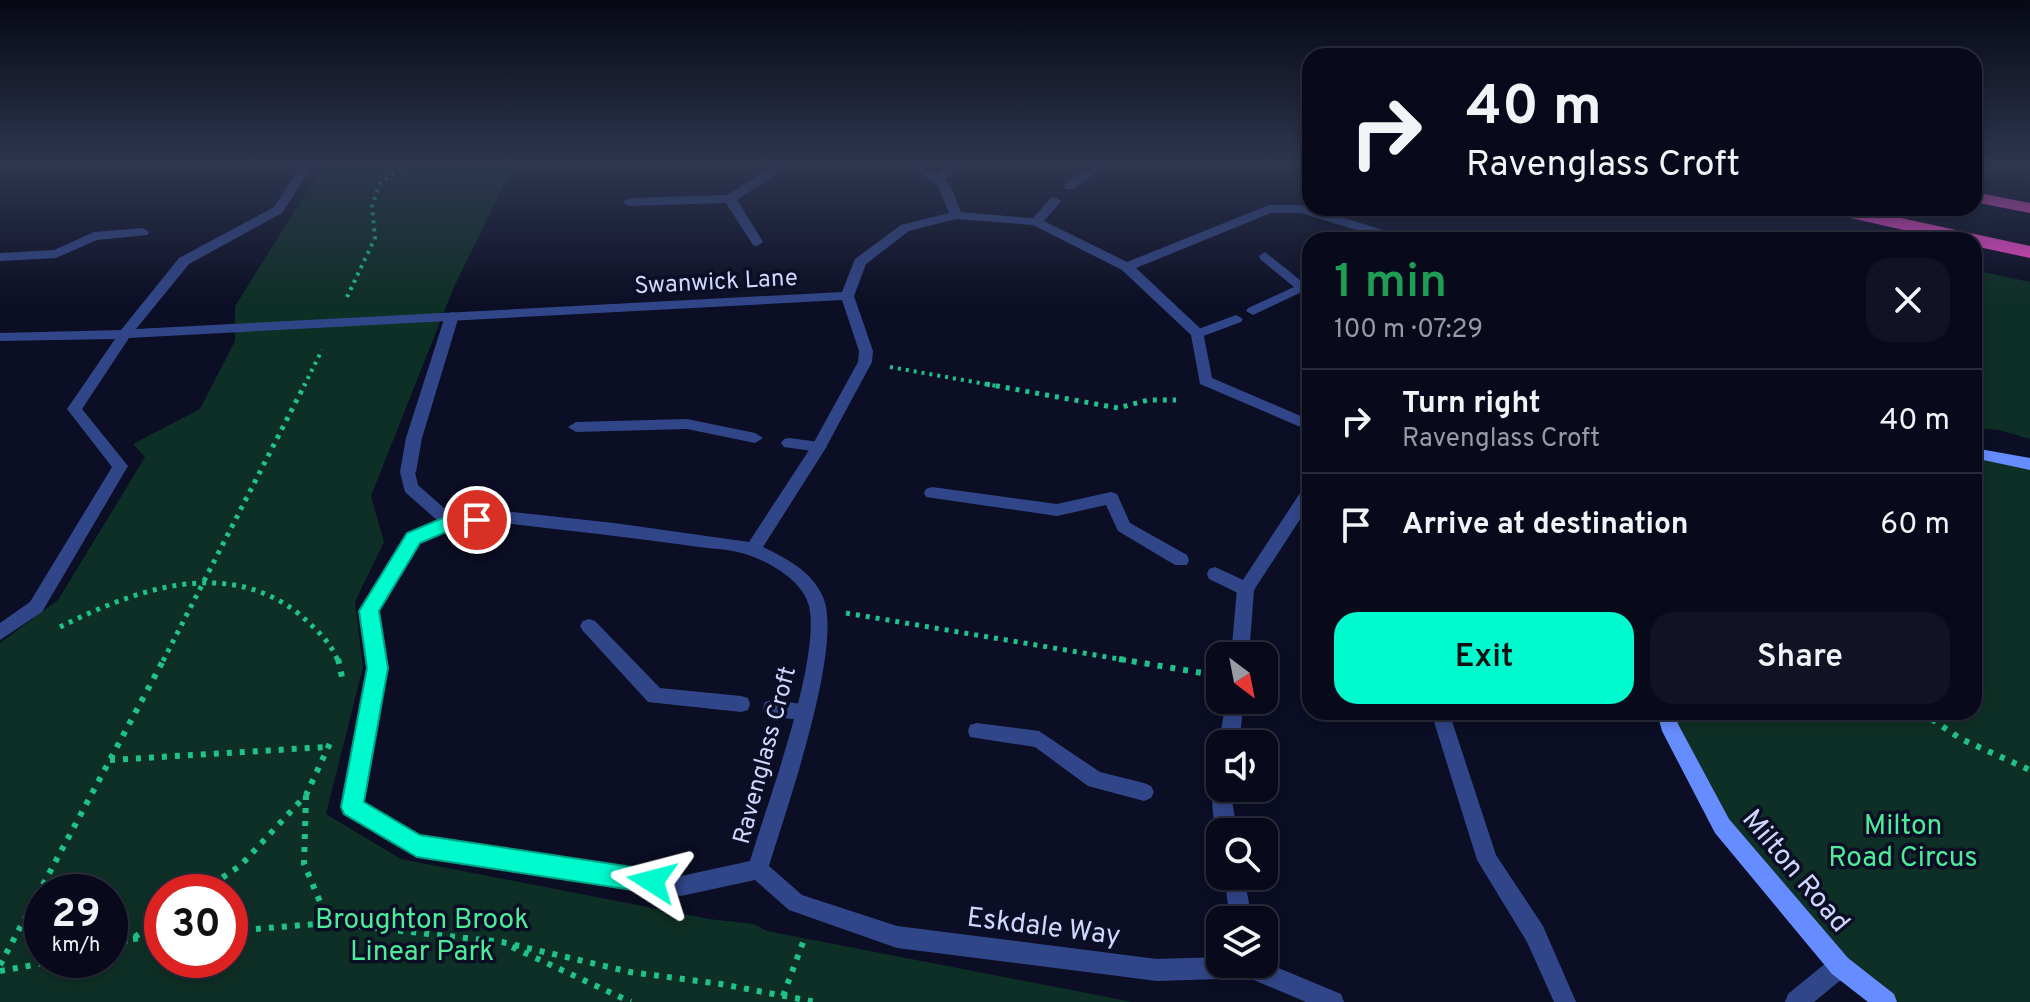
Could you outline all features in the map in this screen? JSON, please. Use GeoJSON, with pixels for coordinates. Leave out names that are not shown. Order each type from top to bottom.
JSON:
{"type":"FeatureCollection","features":[{"type":"Feature","properties":{"kind":"highway"},"geometry":{"type":"LineString","coordinates":[[1866,216],[1937,232]]}},
{"type":"Feature","properties":{"kind":"highway"},"geometry":{"type":"LineString","coordinates":[[1982,242],[2028,253]]}},
{"type":"Feature","properties":{"kind":"street"},"geometry":{"type":"LineString","coordinates":[[0,633],[36,607],[120,466],[74,409],[125,334],[184,261],[277,211]]}},
{"type":"Feature","properties":{"kind":"street"},"geometry":{"type":"LineString","coordinates":[[737,211],[757,242]]}},
{"type":"Feature","properties":{"kind":"street"},"geometry":{"type":"LineString","coordinates":[[955,211],[956,215]]}},
{"type":"Feature","properties":{"kind":"street"},"geometry":{"type":"LineString","coordinates":[[1036,222],[1046,211]]}},
{"type":"Feature","properties":{"kind":"street"},"geometry":{"type":"LineString","coordinates":[[1127,267],[1265,211]]}},
{"type":"Feature","properties":{"kind":"street"},"geometry":{"type":"LineString","coordinates":[[753,549],[819,447],[865,362],[866,351],[847,296],[860,262],[905,228],[956,215],[1036,222],[1127,267],[1198,334],[1205,381],[1302,423]]}},
{"type":"Feature","properties":{"kind":"street"},"geometry":{"type":"LineString","coordinates":[[1325,216],[1376,232]]}},
{"type":"Feature","properties":{"kind":"street"},"geometry":{"type":"LineString","coordinates":[[0,257],[56,254],[94,236],[143,232]]}},
{"type":"Feature","properties":{"kind":"street"},"geometry":{"type":"LineString","coordinates":[[1265,256],[1302,287]]}},
{"type":"Feature","properties":{"kind":"street"},"geometry":{"type":"LineString","coordinates":[[1253,311],[1302,288]]}},
{"type":"Feature","properties":{"kind":"street","name":"Swanwick Lane"},"geometry":{"type":"LineString","coordinates":[[0,337],[125,334],[847,296]]}},
{"type":"Feature","properties":{"kind":"street"},"geometry":{"type":"LineString","coordinates":[[450,522],[411,488],[408,472],[414,438],[452,316]]}},
{"type":"Feature","properties":{"kind":"street"},"geometry":{"type":"LineString","coordinates":[[1198,334],[1236,319]]}},
{"type":"Feature","properties":{"kind":"street"},"geometry":{"type":"LineString","coordinates":[[576,427],[687,424],[755,438]]}},
{"type":"Feature","properties":{"kind":"street"},"geometry":{"type":"LineString","coordinates":[[789,443],[819,447]]}},
{"type":"Feature","properties":{"kind":"street"},"geometry":{"type":"LineString","coordinates":[[1982,455],[2030,464]]}},
{"type":"Feature","properties":{"kind":"street"},"geometry":{"type":"LineString","coordinates":[[932,493],[1057,510],[1111,498],[1124,527],[1181,560]]}},
{"type":"Feature","properties":{"kind":"street"},"geometry":{"type":"LineString","coordinates":[[1241,642],[1246,589],[1302,503]]}},
{"type":"Feature","properties":{"kind":"street","name":"Ravenglass Croft"},"geometry":{"type":"LineString","coordinates":[[503,517],[753,549],[799,573],[819,608],[817,653],[758,869],[681,886],[417,846],[352,807],[377,668],[369,611],[414,538],[450,522],[503,517]]}},
{"type":"Feature","properties":{"kind":"street"},"geometry":{"type":"LineString","coordinates":[[1215,574],[1246,589]]}},
{"type":"Feature","properties":{"kind":"street"},"geometry":{"type":"LineString","coordinates":[[589,626],[655,696],[741,704]]}},
{"type":"Feature","properties":{"kind":"street"},"geometry":{"type":"LineString","coordinates":[[772,708],[802,711]]}},
{"type":"Feature","properties":{"kind":"street"},"geometry":{"type":"LineString","coordinates":[[1443,720],[1487,860],[1535,934],[1565,1002]]}},
{"type":"Feature","properties":{"kind":"street","name":"Milton Road"},"geometry":{"type":"LineString","coordinates":[[1668,720],[1722,826],[1840,966],[1886,1002]]}},
{"type":"Feature","properties":{"kind":"street"},"geometry":{"type":"LineString","coordinates":[[977,731],[1039,739],[1095,780],[1144,792]]}},
{"type":"Feature","properties":{"kind":"street","name":"Eskdale Way"},"geometry":{"type":"LineString","coordinates":[[758,869],[796,903],[897,937],[1157,970],[1206,968]]}},
{"type":"Feature","properties":{"kind":"street"},"geometry":{"type":"LineString","coordinates":[[1796,1002],[1840,966]]}},
{"type":"Feature","properties":{"kind":"street","name":"Eskdale Way"},"geometry":{"type":"LineString","coordinates":[[1276,978],[1333,1002]]}},
{"type":"Feature","properties":{"kind":"path"},"geometry":{"type":"LineString","coordinates":[[0,968],[206,581],[336,321],[375,238],[372,211]]}},
{"type":"Feature","properties":{"kind":"path"},"geometry":{"type":"LineString","coordinates":[[865,362],[1118,408],[1148,400],[1176,400]]}},
{"type":"Feature","properties":{"kind":"path"},"geometry":{"type":"LineString","coordinates":[[51,631],[88,612],[153,592],[206,581],[255,589],[289,605],[331,642],[342,674],[341,689]]}},
{"type":"Feature","properties":{"kind":"path"},"geometry":{"type":"LineString","coordinates":[[819,608],[1206,674]]}},
{"type":"Feature","properties":{"kind":"path"},"geometry":{"type":"LineString","coordinates":[[1933,720],[1961,739],[2030,770]]}},
{"type":"Feature","properties":{"kind":"path"},"geometry":{"type":"LineString","coordinates":[[228,874],[241,865],[306,795],[334,733]]}},
{"type":"Feature","properties":{"kind":"path"},"geometry":{"type":"LineString","coordinates":[[110,760],[328,746]]}},
{"type":"Feature","properties":{"kind":"path"},"geometry":{"type":"LineString","coordinates":[[306,795],[304,864],[329,923]]}},
{"type":"Feature","properties":{"kind":"path"},"geometry":{"type":"LineString","coordinates":[[783,996],[816,909]]}},
{"type":"Feature","properties":{"kind":"path"},"geometry":{"type":"LineString","coordinates":[[248,930],[329,923],[502,942],[630,972],[816,1002]]}},
{"type":"Feature","properties":{"kind":"path"},"geometry":{"type":"LineString","coordinates":[[132,939],[144,931]]}},
{"type":"Feature","properties":{"kind":"path"},"geometry":{"type":"LineString","coordinates":[[128,940],[144,938]]}},
{"type":"Feature","properties":{"kind":"path"},"geometry":{"type":"LineString","coordinates":[[502,942],[631,1002]]}},
{"type":"Feature","properties":{"kind":"path"},"geometry":{"type":"LineString","coordinates":[[0,968],[24,965]]}},
{"type":"Feature","properties":{"kind":"green space","name":"Broughton Brook Linear Park"},"geometry":{"type":"Polygon","coordinates":[[[295,211],[491,211],[454,287],[371,496],[384,542],[355,602],[363,667],[326,814],[401,859],[709,919],[754,924],[767,931],[1133,1002],[0,1002],[0,643],[58,600],[145,457],[133,444],[200,409],[235,341],[235,306],[295,211]]]}},
{"type":"Feature","properties":{"kind":"green space"},"geometry":{"type":"Polygon","coordinates":[[[1982,272],[2030,282],[2030,439],[1982,429],[1982,272]]]}},
{"type":"Feature","properties":{"kind":"green space","name":"Milton Road Circus"},"geometry":{"type":"Polygon","coordinates":[[[1982,455],[2030,464],[2030,1002],[1886,1002],[1722,826],[1670,720],[1982,720],[1982,455]]]}},
{"type":"Feature","properties":{"kind":"route"},"geometry":{"type":"LineString","coordinates":[[477,520],[450,522],[414,538],[369,611],[377,668],[352,807],[417,846],[652,881]]}}]}
